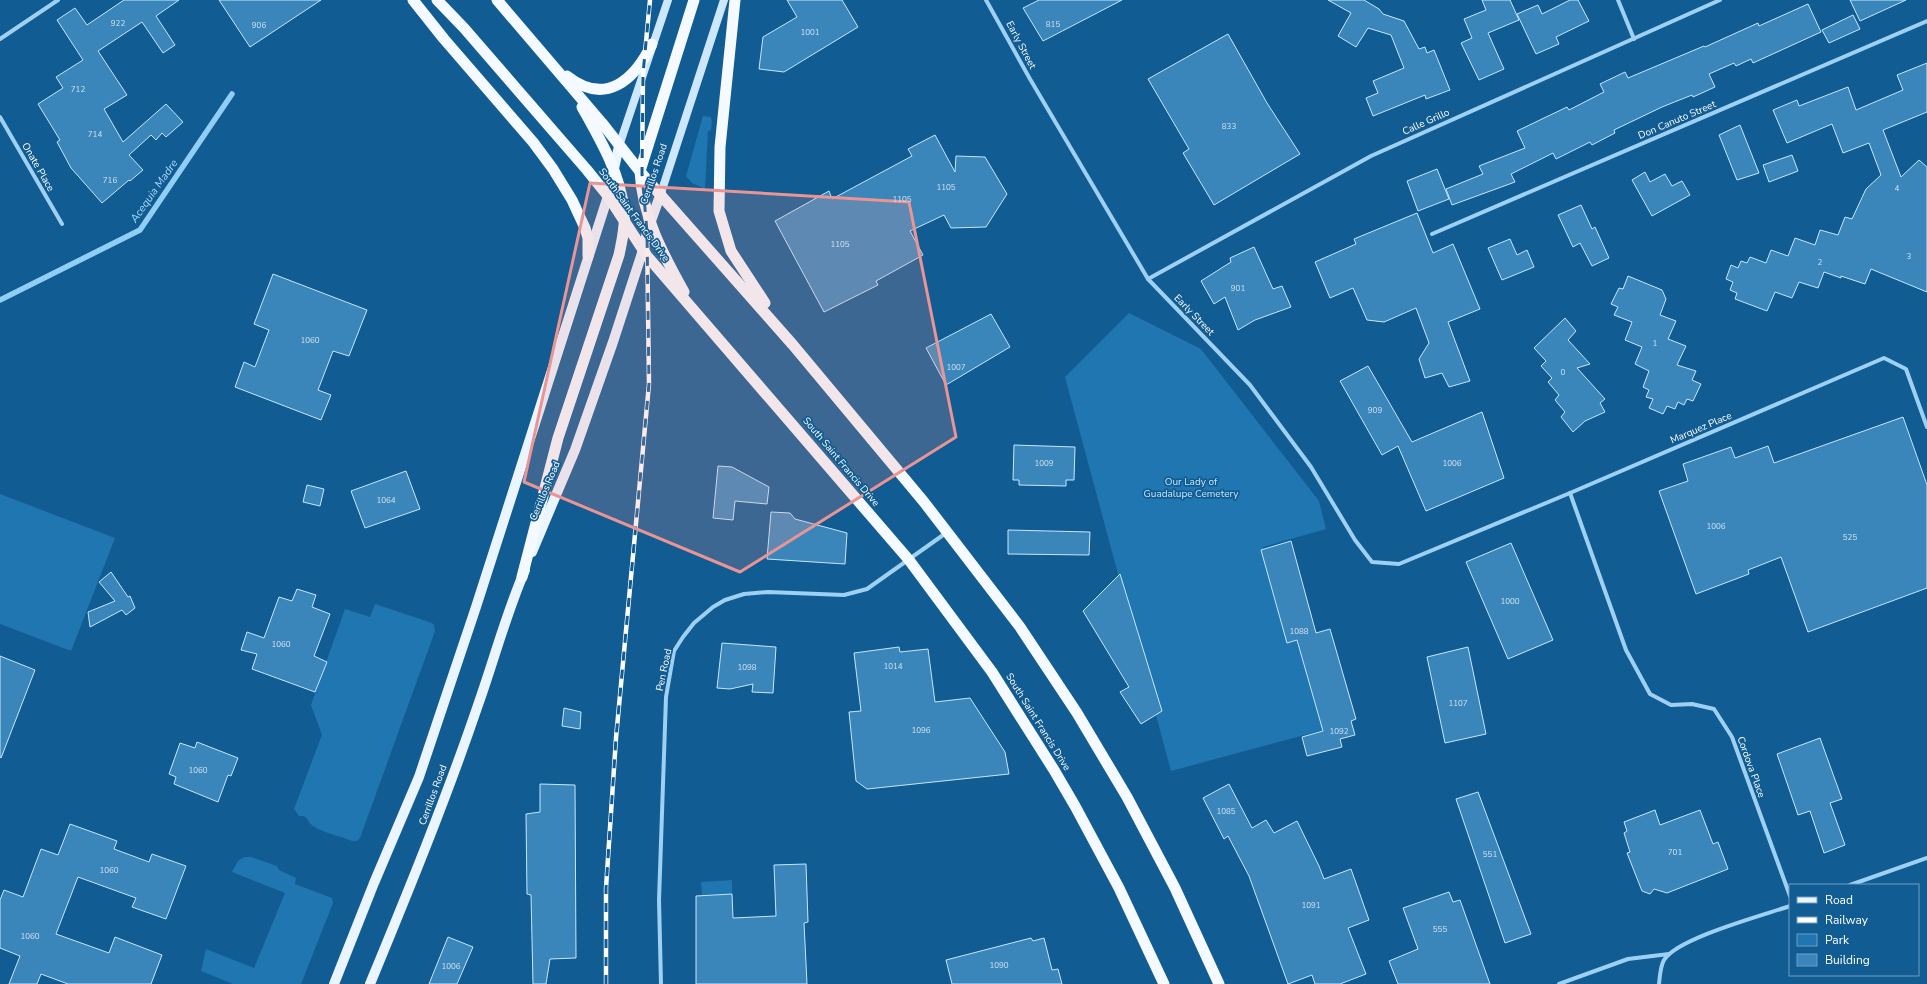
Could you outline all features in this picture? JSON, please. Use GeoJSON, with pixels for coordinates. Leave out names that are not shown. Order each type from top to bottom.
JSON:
{"type":"FeatureCollection","features":[{"type":"Feature","properties":{"kind":"highway"},"geometry":{"type":"LineString","coordinates":[[413,0],[444,39],[554,168],[572,200],[585,228],[588,238],[588,256]]}},
{"type":"Feature","properties":{"kind":"highway","name":"South Saint Francis Drive"},"geometry":{"type":"LineString","coordinates":[[437,0],[464,28],[608,196],[643,250],[909,560],[992,672],[1054,770],[1119,888],[1164,984]]}},
{"type":"Feature","properties":{"kind":"highway"},"geometry":{"type":"LineString","coordinates":[[497,0],[602,123],[640,171],[661,193],[793,345],[948,532],[1020,627],[1081,719],[1127,797],[1175,888],[1219,984]]}},
{"type":"Feature","properties":{"kind":"highway"},"geometry":{"type":"LineString","coordinates":[[694,0],[640,171],[641,186],[650,224],[659,245],[696,312]]}},
{"type":"Feature","properties":{"kind":"highway"},"geometry":{"type":"LineString","coordinates":[[735,0],[720,147],[719,211],[731,251],[793,345]]}},
{"type":"Feature","properties":{"kind":"highway"},"geometry":{"type":"LineString","coordinates":[[550,63],[576,83],[588,89],[608,88],[627,80],[644,61],[652,44]]}},
{"type":"Feature","properties":{"kind":"highway"},"geometry":{"type":"LineString","coordinates":[[522,577],[558,438],[619,255],[624,222],[624,209],[614,170],[605,149],[571,87]]}},
{"type":"Feature","properties":{"kind":"main road","name":"Cerrillos Road"},"geometry":{"type":"LineString","coordinates":[[334,984],[374,883],[419,777],[476,607],[608,196],[619,146],[668,0]]}},
{"type":"Feature","properties":{"kind":"main road","name":"Cerrillos Road"},"geometry":{"type":"LineString","coordinates":[[370,984],[432,832],[479,704],[506,619],[522,577],[575,450],[613,342],[650,224],[724,0]]}},
{"type":"Feature","properties":{"kind":"street"},"geometry":{"type":"LineString","coordinates":[[0,39],[58,0]]}},
{"type":"Feature","properties":{"kind":"street","name":"Early Street"},"geometry":{"type":"LineString","coordinates":[[986,0],[1030,79],[1148,279],[1250,386],[1311,467],[1351,534],[1372,562],[1399,564],[1443,544]]}},
{"type":"Feature","properties":{"kind":"street"},"geometry":{"type":"LineString","coordinates":[[1618,0],[1634,39]]}},
{"type":"Feature","properties":{"kind":"street","name":"Calle Grillo"},"geometry":{"type":"LineString","coordinates":[[1148,279],[1371,156],[1720,0]]}},
{"type":"Feature","properties":{"kind":"street","name":"Don Canuto Street"},"geometry":{"type":"LineString","coordinates":[[1432,234],[1927,21]]}},
{"type":"Feature","properties":{"kind":"street","name":"Onate Place"},"geometry":{"type":"LineString","coordinates":[[0,117],[62,224]]}},
{"type":"Feature","properties":{"kind":"street","name":"Marquez Place"},"geometry":{"type":"LineString","coordinates":[[1443,544],[1570,493],[1884,358],[1906,369],[1927,427]]}},
{"type":"Feature","properties":{"kind":"street","name":"Cordova Place"},"geometry":{"type":"LineString","coordinates":[[1570,493],[1626,650],[1650,694],[1671,705],[1692,704],[1714,709],[1732,737],[1789,893]]}},
{"type":"Feature","properties":{"kind":"street","name":"Pen Road"},"geometry":{"type":"LineString","coordinates":[[661,984],[659,900],[666,697],[674,651],[694,623],[704,613],[725,600],[744,594],[768,592],[844,595],[866,589],[948,532]]}},
{"type":"Feature","properties":{"kind":"street"},"geometry":{"type":"LineString","coordinates":[[1853,884],[1927,858]]}},
{"type":"Feature","properties":{"kind":"street"},"geometry":{"type":"LineString","coordinates":[[1659,984],[1663,964],[1669,954],[1678,947],[1694,939],[1789,906]]}},
{"type":"Feature","properties":{"kind":"street"},"geometry":{"type":"LineString","coordinates":[[1559,984],[1628,959],[1669,954]]}},
{"type":"Feature","properties":{"kind":"highlighted area"},"geometry":{"type":"Polygon","coordinates":[[[590,183],[909,202],[956,437],[740,572],[524,482],[590,183]]]}},
{"type":"Feature","properties":{"kind":"green space"},"geometry":{"type":"Polygon","coordinates":[[[703,116],[711,117],[711,120],[712,119],[711,130],[708,131],[705,189],[692,183],[686,176],[703,116]]]}},
{"type":"Feature","properties":{"kind":"green space","name":"Our Lady of Guadalupe Cemetery"},"geometry":{"type":"Polygon","coordinates":[[[1129,313],[1201,349],[1319,501],[1326,529],[1263,547],[1287,637],[1298,634],[1323,730],[1171,771],[1065,377],[1129,313]]]}},
{"type":"Feature","properties":{"kind":"green space"},"geometry":{"type":"Polygon","coordinates":[[[0,494],[115,538],[71,651],[0,624],[0,494]]]}},
{"type":"Feature","properties":{"kind":"green space"},"geometry":{"type":"Polygon","coordinates":[[[375,604],[432,623],[435,631],[360,838],[357,841],[352,841],[327,833],[313,826],[306,817],[299,816],[294,809],[322,735],[311,705],[345,609],[370,617],[375,604]]]}},
{"type":"Feature","properties":{"kind":"green space"},"geometry":{"type":"Polygon","coordinates":[[[244,857],[251,857],[277,866],[279,870],[296,878],[295,884],[332,898],[333,903],[301,984],[233,984],[201,971],[206,949],[254,968],[285,893],[232,872],[238,861],[244,857]]]}},
{"type":"Feature","properties":{"kind":"green space"},"geometry":{"type":"Polygon","coordinates":[[[732,880],[732,894],[702,895],[701,882],[732,880]]]}},
{"type":"Feature","properties":{"kind":"building"},"geometry":{"type":"Polygon","coordinates":[[[124,0],[179,0],[156,16],[175,45],[163,53],[142,22],[98,51],[127,95],[104,109],[123,142],[166,104],[183,122],[166,137],[162,133],[156,140],[151,135],[129,155],[143,170],[102,203],[71,168],[57,142],[60,140],[38,104],[63,88],[56,77],[83,60],[57,20],[75,8],[87,25],[124,0]]]}},
{"type":"Feature","properties":{"kind":"building"},"geometry":{"type":"Polygon","coordinates":[[[219,0],[321,0],[250,47],[219,0]]]}},
{"type":"Feature","properties":{"kind":"building"},"geometry":{"type":"Polygon","coordinates":[[[787,0],[842,0],[858,27],[784,72],[759,69],[763,37],[797,17],[787,0]]]}},
{"type":"Feature","properties":{"kind":"building"},"geometry":{"type":"Polygon","coordinates":[[[1039,0],[1122,0],[1043,41],[1023,8],[1039,0]]]}},
{"type":"Feature","properties":{"kind":"building"},"geometry":{"type":"Polygon","coordinates":[[[1328,0],[1364,0],[1379,9],[1383,14],[1404,21],[1419,49],[1425,47],[1427,53],[1434,50],[1450,90],[1426,99],[1425,95],[1373,116],[1366,98],[1378,93],[1373,81],[1404,68],[1391,35],[1368,28],[1356,47],[1338,36],[1351,13],[1328,0]]]}},
{"type":"Feature","properties":{"kind":"building"},"geometry":{"type":"Polygon","coordinates":[[[1482,0],[1510,0],[1519,20],[1488,33],[1504,69],[1479,80],[1461,43],[1472,38],[1464,19],[1486,10],[1482,0]]]}},
{"type":"Feature","properties":{"kind":"building"},"geometry":{"type":"Polygon","coordinates":[[[1570,0],[1578,0],[1589,21],[1556,37],[1559,44],[1536,54],[1517,14],[1538,5],[1542,14],[1570,0]]]}},
{"type":"Feature","properties":{"kind":"building"},"geometry":{"type":"Polygon","coordinates":[[[1850,0],[1906,0],[1860,21],[1850,0]]]}},
{"type":"Feature","properties":{"kind":"building"},"geometry":{"type":"Polygon","coordinates":[[[1808,4],[1821,32],[1753,63],[1751,59],[1736,66],[1734,63],[1709,74],[1715,87],[1693,97],[1692,95],[1662,107],[1614,130],[1615,133],[1592,145],[1590,142],[1556,159],[1553,153],[1511,174],[1515,182],[1452,205],[1446,189],[1483,174],[1479,166],[1525,148],[1517,131],[1567,107],[1569,110],[1604,92],[1600,84],[1625,72],[1628,78],[1704,46],[1705,47],[1758,23],[1759,26],[1808,4]]]}},
{"type":"Feature","properties":{"kind":"building"},"geometry":{"type":"Polygon","coordinates":[[[1853,15],[1860,29],[1829,43],[1822,30],[1853,15]]]}},
{"type":"Feature","properties":{"kind":"building"},"geometry":{"type":"Polygon","coordinates":[[[1228,34],[1267,103],[1300,154],[1214,205],[1183,153],[1189,149],[1148,79],[1228,34]]]}},
{"type":"Feature","properties":{"kind":"building"},"geometry":{"type":"Polygon","coordinates":[[[1927,63],[1927,112],[1883,130],[1901,177],[1919,160],[1927,167],[1927,292],[1871,269],[1865,284],[1824,272],[1818,288],[1799,282],[1792,298],[1775,292],[1767,311],[1735,299],[1737,293],[1730,290],[1733,282],[1726,279],[1731,265],[1738,268],[1741,261],[1747,263],[1750,257],[1766,263],[1771,250],[1788,256],[1795,238],[1815,245],[1820,230],[1838,235],[1845,217],[1852,219],[1866,189],[1881,175],[1869,143],[1843,153],[1832,124],[1787,143],[1773,110],[1797,100],[1799,106],[1848,87],[1856,110],[1903,90],[1897,75],[1927,63]]]}},
{"type":"Feature","properties":{"kind":"building"},"geometry":{"type":"Polygon","coordinates":[[[1740,125],[1759,173],[1737,180],[1719,135],[1740,125]]]}},
{"type":"Feature","properties":{"kind":"building"},"geometry":{"type":"Polygon","coordinates":[[[935,135],[955,172],[956,156],[985,157],[1007,194],[986,227],[951,228],[944,215],[910,231],[923,255],[876,281],[878,285],[824,312],[775,221],[829,191],[832,199],[912,156],[908,149],[935,135]]]}},
{"type":"Feature","properties":{"kind":"building"},"geometry":{"type":"Polygon","coordinates":[[[1792,155],[1798,171],[1769,182],[1763,165],[1792,155]]]}},
{"type":"Feature","properties":{"kind":"building"},"geometry":{"type":"Polygon","coordinates":[[[1437,169],[1449,199],[1418,211],[1407,181],[1437,169]]]}},
{"type":"Feature","properties":{"kind":"building"},"geometry":{"type":"Polygon","coordinates":[[[1645,172],[1650,182],[1665,174],[1672,186],[1682,181],[1690,195],[1652,216],[1632,180],[1645,172]]]}},
{"type":"Feature","properties":{"kind":"building"},"geometry":{"type":"Polygon","coordinates":[[[1581,205],[1592,229],[1595,227],[1609,258],[1592,266],[1580,243],[1573,247],[1558,215],[1581,205]]]}},
{"type":"Feature","properties":{"kind":"building"},"geometry":{"type":"Polygon","coordinates":[[[1417,213],[1433,253],[1453,244],[1480,309],[1448,322],[1470,381],[1449,387],[1442,373],[1425,378],[1419,359],[1429,343],[1416,308],[1384,322],[1367,320],[1353,288],[1330,298],[1315,262],[1356,244],[1354,239],[1417,213]]]}},
{"type":"Feature","properties":{"kind":"building"},"geometry":{"type":"Polygon","coordinates":[[[1510,239],[1517,255],[1527,250],[1534,267],[1502,280],[1488,248],[1510,239]]]}},
{"type":"Feature","properties":{"kind":"building"},"geometry":{"type":"Polygon","coordinates":[[[1254,247],[1273,289],[1282,286],[1291,307],[1255,320],[1238,330],[1225,297],[1214,304],[1201,281],[1231,262],[1230,258],[1254,247]]]}},
{"type":"Feature","properties":{"kind":"building"},"geometry":{"type":"Polygon","coordinates":[[[273,274],[367,310],[349,356],[333,351],[318,390],[331,395],[321,420],[235,387],[244,362],[255,367],[269,330],[254,324],[273,274]]]}},
{"type":"Feature","properties":{"kind":"building"},"geometry":{"type":"Polygon","coordinates":[[[1628,276],[1662,290],[1666,299],[1660,315],[1676,321],[1668,339],[1686,346],[1677,365],[1696,371],[1692,380],[1701,384],[1693,401],[1687,399],[1684,405],[1678,402],[1675,409],[1667,406],[1663,414],[1649,408],[1653,399],[1646,397],[1649,390],[1643,387],[1649,371],[1635,364],[1642,347],[1625,340],[1632,322],[1614,315],[1618,307],[1611,304],[1619,288],[1623,289],[1628,276]]]}},
{"type":"Feature","properties":{"kind":"building"},"geometry":{"type":"Polygon","coordinates":[[[991,314],[1010,347],[946,385],[926,348],[991,314]]]}},
{"type":"Feature","properties":{"kind":"building"},"geometry":{"type":"Polygon","coordinates":[[[1565,318],[1576,331],[1568,340],[1590,364],[1577,368],[1605,399],[1600,403],[1605,412],[1585,421],[1573,432],[1561,417],[1565,412],[1555,400],[1559,395],[1548,382],[1552,378],[1541,366],[1546,361],[1534,348],[1565,318]]]}},
{"type":"Feature","properties":{"kind":"building"},"geometry":{"type":"Polygon","coordinates":[[[1368,366],[1412,442],[1482,412],[1504,478],[1426,511],[1398,446],[1382,455],[1340,381],[1368,366]]]}},
{"type":"Feature","properties":{"kind":"building"},"geometry":{"type":"Polygon","coordinates":[[[1903,417],[1927,485],[1927,588],[1808,632],[1781,557],[1748,570],[1749,574],[1696,594],[1659,491],[1688,481],[1683,464],[1731,447],[1735,458],[1768,446],[1774,463],[1903,417]]]}},
{"type":"Feature","properties":{"kind":"building"},"geometry":{"type":"Polygon","coordinates":[[[1014,445],[1075,447],[1074,480],[1066,480],[1066,486],[1019,485],[1019,480],[1013,480],[1014,445]]]}},
{"type":"Feature","properties":{"kind":"building"},"geometry":{"type":"Polygon","coordinates":[[[718,466],[732,467],[769,487],[767,504],[735,501],[733,520],[713,518],[718,466]]]}},
{"type":"Feature","properties":{"kind":"building"},"geometry":{"type":"Polygon","coordinates":[[[406,471],[420,509],[365,528],[351,491],[406,471]]]}},
{"type":"Feature","properties":{"kind":"building"},"geometry":{"type":"Polygon","coordinates":[[[307,485],[324,489],[320,506],[303,502],[307,485]]]}},
{"type":"Feature","properties":{"kind":"building"},"geometry":{"type":"Polygon","coordinates":[[[771,512],[790,513],[795,519],[847,533],[845,564],[767,559],[771,512]]]}},
{"type":"Feature","properties":{"kind":"building"},"geometry":{"type":"Polygon","coordinates":[[[1008,530],[1090,532],[1089,555],[1008,554],[1008,530]]]}},
{"type":"Feature","properties":{"kind":"building"},"geometry":{"type":"Polygon","coordinates":[[[1291,541],[1316,633],[1330,629],[1356,719],[1351,721],[1355,735],[1340,739],[1342,747],[1307,756],[1302,737],[1323,731],[1297,640],[1287,643],[1261,550],[1291,541]]]}},
{"type":"Feature","properties":{"kind":"building"},"geometry":{"type":"Polygon","coordinates":[[[1511,543],[1553,640],[1508,659],[1466,562],[1511,543]]]}},
{"type":"Feature","properties":{"kind":"building"},"geometry":{"type":"Polygon","coordinates":[[[111,572],[128,597],[130,596],[135,608],[126,615],[122,610],[90,627],[88,612],[115,601],[99,582],[111,572]]]}},
{"type":"Feature","properties":{"kind":"building"},"geometry":{"type":"Polygon","coordinates":[[[1120,574],[1162,711],[1141,724],[1120,692],[1129,687],[1083,611],[1120,574]]]}},
{"type":"Feature","properties":{"kind":"building"},"geometry":{"type":"Polygon","coordinates":[[[297,589],[316,595],[312,607],[330,614],[314,656],[327,662],[315,692],[252,669],[257,654],[241,650],[247,632],[264,638],[279,597],[292,601],[297,589]]]}},
{"type":"Feature","properties":{"kind":"building"},"geometry":{"type":"Polygon","coordinates":[[[722,643],[776,647],[773,693],[752,692],[753,684],[730,689],[717,688],[722,643]]]}},
{"type":"Feature","properties":{"kind":"building"},"geometry":{"type":"Polygon","coordinates":[[[899,647],[900,652],[928,649],[935,702],[970,698],[1005,752],[1009,774],[867,789],[856,781],[849,712],[861,711],[854,653],[899,647]]]}},
{"type":"Feature","properties":{"kind":"building"},"geometry":{"type":"Polygon","coordinates":[[[1468,647],[1486,734],[1445,743],[1427,657],[1468,647]]]}},
{"type":"Feature","properties":{"kind":"building"},"geometry":{"type":"Polygon","coordinates":[[[0,656],[35,670],[1,758],[0,757],[0,656]]]}},
{"type":"Feature","properties":{"kind":"building"},"geometry":{"type":"Polygon","coordinates":[[[564,708],[581,712],[580,729],[562,726],[564,708]]]}},
{"type":"Feature","properties":{"kind":"building"},"geometry":{"type":"Polygon","coordinates":[[[1820,738],[1842,799],[1830,803],[1845,845],[1824,853],[1810,811],[1798,815],[1777,754],[1820,738]]]}},
{"type":"Feature","properties":{"kind":"building"},"geometry":{"type":"Polygon","coordinates":[[[197,742],[238,758],[231,776],[228,775],[218,802],[174,784],[176,777],[169,774],[180,743],[195,748],[197,742]]]}},
{"type":"Feature","properties":{"kind":"building"},"geometry":{"type":"Polygon","coordinates":[[[540,784],[575,785],[576,958],[550,959],[546,984],[533,984],[531,895],[527,894],[526,814],[540,812],[540,784]]]}},
{"type":"Feature","properties":{"kind":"building"},"geometry":{"type":"Polygon","coordinates":[[[1229,784],[1252,828],[1266,820],[1274,833],[1297,821],[1324,879],[1351,869],[1369,920],[1348,928],[1366,974],[1340,984],[1315,984],[1312,975],[1288,984],[1249,876],[1228,836],[1224,839],[1203,798],[1229,784]]]}},
{"type":"Feature","properties":{"kind":"building"},"geometry":{"type":"Polygon","coordinates":[[[1478,792],[1531,934],[1505,943],[1456,799],[1478,792]]]}},
{"type":"Feature","properties":{"kind":"building"},"geometry":{"type":"Polygon","coordinates":[[[1655,810],[1660,825],[1700,810],[1713,844],[1718,842],[1728,869],[1667,893],[1654,889],[1650,894],[1642,891],[1627,853],[1630,852],[1624,833],[1627,831],[1624,822],[1655,810]]]}},
{"type":"Feature","properties":{"kind":"building"},"geometry":{"type":"Polygon","coordinates":[[[70,824],[117,841],[114,849],[149,862],[152,854],[186,866],[166,919],[132,907],[136,898],[78,877],[56,934],[109,953],[115,937],[162,955],[151,984],[68,984],[41,974],[37,984],[9,984],[20,956],[0,948],[0,900],[4,890],[23,897],[41,849],[58,855],[70,824]]]}},
{"type":"Feature","properties":{"kind":"building"},"geometry":{"type":"Polygon","coordinates":[[[806,864],[808,922],[804,923],[807,984],[696,984],[696,896],[732,894],[733,918],[776,916],[774,865],[806,864]]]}},
{"type":"Feature","properties":{"kind":"building"},"geometry":{"type":"Polygon","coordinates":[[[1449,892],[1453,902],[1460,900],[1490,984],[1398,984],[1389,961],[1418,949],[1403,908],[1449,892]]]}},
{"type":"Feature","properties":{"kind":"building"},"geometry":{"type":"Polygon","coordinates":[[[448,937],[473,947],[457,984],[429,984],[448,937]]]}},
{"type":"Feature","properties":{"kind":"building"},"geometry":{"type":"Polygon","coordinates":[[[1031,938],[1033,941],[1044,938],[1052,970],[1058,969],[1062,984],[952,984],[946,960],[1031,938]]]}},
{"type":"Feature","properties":{"kind":"waterway","name":"Acequia Madre"},"geometry":{"type":"LineString","coordinates":[[0,300],[140,230],[232,94]]}},
{"type":"Feature","properties":{"kind":"railway"},"geometry":{"type":"LineString","coordinates":[[606,984],[606,888],[616,738],[649,384],[647,232],[642,174],[643,74],[650,0]]}}]}
